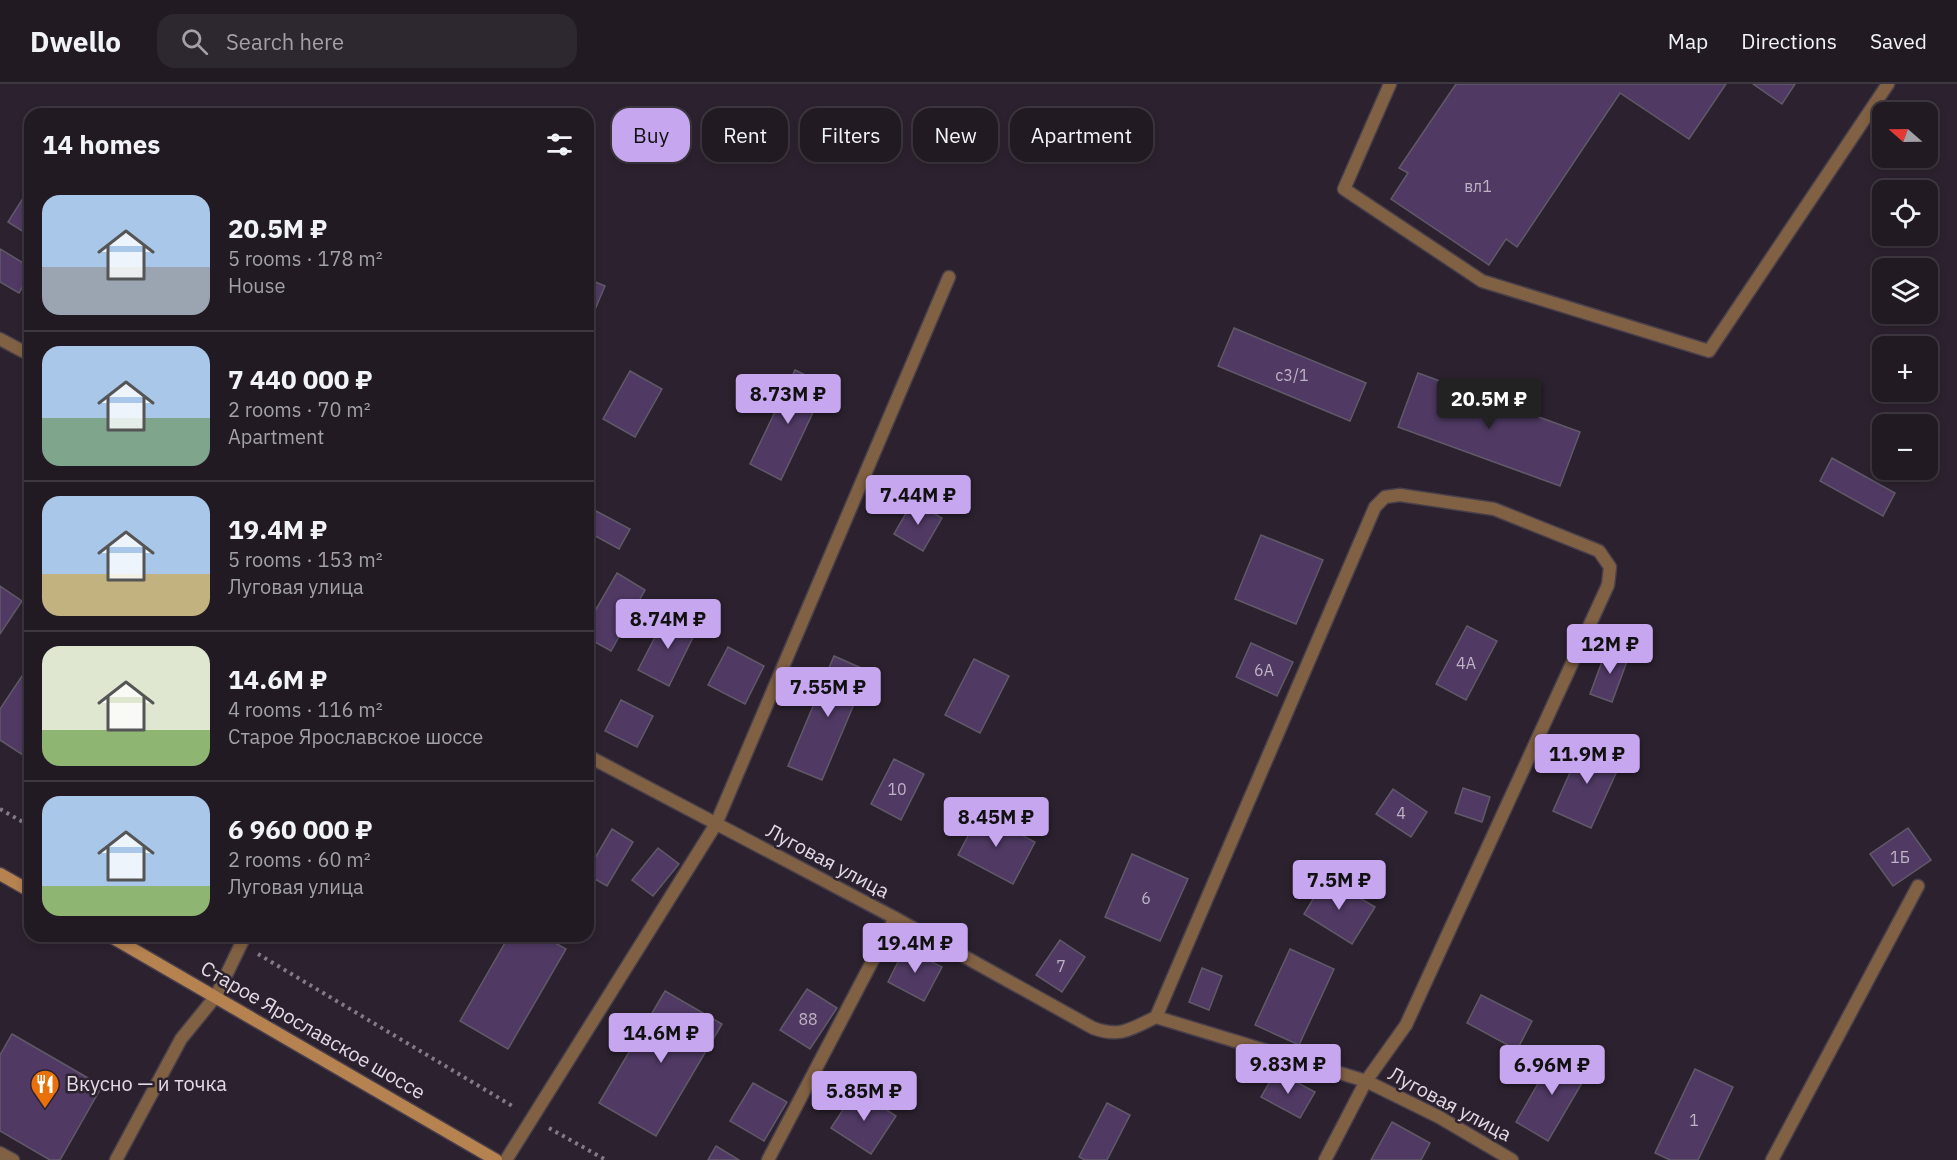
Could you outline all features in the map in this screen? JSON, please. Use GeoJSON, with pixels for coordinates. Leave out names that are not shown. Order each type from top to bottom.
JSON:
{"type":"FeatureCollection","features":[{"type":"Feature","properties":{"kind":"main road"},"geometry":{"type":"LineString","coordinates":[[0,874],[24,888]]}},
{"type":"Feature","properties":{"kind":"main road","name":"Старое Ярославское шоссе"},"geometry":{"type":"LineString","coordinates":[[121,942],[496,1160]]}},
{"type":"Feature","properties":{"kind":"street"},"geometry":{"type":"LineString","coordinates":[[1390,84],[1344,189],[1482,281],[1709,351],[1888,84]]}},
{"type":"Feature","properties":{"kind":"street"},"geometry":{"type":"LineString","coordinates":[[506,1160],[716,824],[949,277]]}},
{"type":"Feature","properties":{"kind":"street"},"geometry":{"type":"LineString","coordinates":[[0,339],[24,352]]}},
{"type":"Feature","properties":{"kind":"street"},"geometry":{"type":"LineString","coordinates":[[1156,1017],[1375,507],[1385,497],[1400,495],[1494,509],[1599,551],[1610,567],[1608,585],[1406,1026],[1366,1081],[1325,1160]]}},
{"type":"Feature","properties":{"kind":"street","name":"Луговая улица"},"geometry":{"type":"LineString","coordinates":[[594,759],[1109,1034],[1125,1032],[1156,1017],[1250,1044],[1366,1081],[1439,1117],[1512,1160]]}},
{"type":"Feature","properties":{"kind":"street"},"geometry":{"type":"LineString","coordinates":[[1772,1160],[1918,886]]}},
{"type":"Feature","properties":{"kind":"street"},"geometry":{"type":"LineString","coordinates":[[768,1160],[895,918]]}},
{"type":"Feature","properties":{"kind":"street"},"geometry":{"type":"LineString","coordinates":[[116,1160],[181,1039],[216,996],[241,942]]}},
{"type":"Feature","properties":{"kind":"street"},"geometry":{"type":"LineString","coordinates":[[0,1153],[13,1160]]}},
{"type":"Feature","properties":{"kind":"path"},"geometry":{"type":"LineString","coordinates":[[0,809],[24,823]]}},
{"type":"Feature","properties":{"kind":"path"},"geometry":{"type":"LineString","coordinates":[[245,942],[531,1117],[606,1160]]}},
{"type":"Feature","properties":{"kind":"building"},"geometry":{"type":"Polygon","coordinates":[[[1456,84],[1726,84],[1689,139],[1620,93],[1517,247],[1506,239],[1489,265],[1391,199],[1408,173],[1399,168],[1456,84]]]}},
{"type":"Feature","properties":{"kind":"building"},"geometry":{"type":"Polygon","coordinates":[[[1753,84],[1795,84],[1782,104],[1753,84]]]}},
{"type":"Feature","properties":{"kind":"building"},"geometry":{"type":"Polygon","coordinates":[[[24,197],[24,232],[8,222],[24,197]]]}},
{"type":"Feature","properties":{"kind":"building"},"geometry":{"type":"Polygon","coordinates":[[[0,249],[24,263],[24,284],[19,293],[0,282],[0,249]]]}},
{"type":"Feature","properties":{"kind":"building"},"geometry":{"type":"Polygon","coordinates":[[[594,281],[605,286],[594,312],[594,281]]]}},
{"type":"Feature","properties":{"kind":"building"},"geometry":{"type":"Polygon","coordinates":[[[1234,328],[1366,383],[1350,421],[1218,366],[1234,328]]]}},
{"type":"Feature","properties":{"kind":"building"},"geometry":{"type":"Polygon","coordinates":[[[795,370],[826,385],[781,480],[750,464],[795,370]]]}},
{"type":"Feature","properties":{"kind":"building"},"geometry":{"type":"Polygon","coordinates":[[[630,371],[662,389],[635,437],[603,419],[630,371]]]}},
{"type":"Feature","properties":{"kind":"building"},"geometry":{"type":"Polygon","coordinates":[[[1418,373],[1580,432],[1560,486],[1398,427],[1418,373]]]}},
{"type":"Feature","properties":{"kind":"building"},"geometry":{"type":"Polygon","coordinates":[[[1832,458],[1895,493],[1883,516],[1820,481],[1832,458]]]}},
{"type":"Feature","properties":{"kind":"building"},"geometry":{"type":"Polygon","coordinates":[[[913,501],[942,518],[923,551],[894,534],[913,501]]]}},
{"type":"Feature","properties":{"kind":"building"},"geometry":{"type":"Polygon","coordinates":[[[596,511],[630,529],[619,549],[594,535],[596,511]]]}},
{"type":"Feature","properties":{"kind":"building"},"geometry":{"type":"Polygon","coordinates":[[[1261,535],[1323,560],[1296,624],[1235,599],[1261,535]]]}},
{"type":"Feature","properties":{"kind":"building"},"geometry":{"type":"Polygon","coordinates":[[[617,573],[645,590],[611,651],[594,641],[594,613],[617,573]]]}},
{"type":"Feature","properties":{"kind":"building"},"geometry":{"type":"Polygon","coordinates":[[[0,586],[22,601],[0,634],[0,586]]]}},
{"type":"Feature","properties":{"kind":"building"},"geometry":{"type":"Polygon","coordinates":[[[667,614],[697,629],[669,686],[638,670],[667,614]]]}},
{"type":"Feature","properties":{"kind":"building"},"geometry":{"type":"Polygon","coordinates":[[[1467,626],[1497,641],[1466,700],[1436,684],[1467,626]]]}},
{"type":"Feature","properties":{"kind":"building"},"geometry":{"type":"Polygon","coordinates":[[[1251,643],[1293,662],[1277,696],[1236,677],[1251,643]]]}},
{"type":"Feature","properties":{"kind":"building"},"geometry":{"type":"Polygon","coordinates":[[[728,647],[764,666],[745,704],[708,685],[728,647]]]}},
{"type":"Feature","properties":{"kind":"building"},"geometry":{"type":"Polygon","coordinates":[[[1607,648],[1629,656],[1612,702],[1590,694],[1607,648]]]}},
{"type":"Feature","properties":{"kind":"building"},"geometry":{"type":"Polygon","coordinates":[[[834,656],[868,671],[822,780],[788,766],[834,656]]]}},
{"type":"Feature","properties":{"kind":"building"},"geometry":{"type":"Polygon","coordinates":[[[974,659],[1009,676],[980,733],[945,715],[974,659]]]}},
{"type":"Feature","properties":{"kind":"building"},"geometry":{"type":"Polygon","coordinates":[[[24,673],[24,756],[0,740],[0,709],[24,673]]]}},
{"type":"Feature","properties":{"kind":"building"},"geometry":{"type":"Polygon","coordinates":[[[621,700],[653,716],[637,747],[605,731],[621,700]]]}},
{"type":"Feature","properties":{"kind":"building"},"geometry":{"type":"Polygon","coordinates":[[[1583,743],[1622,760],[1591,828],[1553,811],[1583,743]]]}},
{"type":"Feature","properties":{"kind":"building"},"geometry":{"type":"Polygon","coordinates":[[[894,759],[924,774],[901,820],[871,804],[894,759]]]}},
{"type":"Feature","properties":{"kind":"building"},"geometry":{"type":"Polygon","coordinates":[[[1463,788],[1490,797],[1482,822],[1455,813],[1463,788]]]}},
{"type":"Feature","properties":{"kind":"building"},"geometry":{"type":"Polygon","coordinates":[[[1393,789],[1427,812],[1411,837],[1376,814],[1393,789]]]}},
{"type":"Feature","properties":{"kind":"building"},"geometry":{"type":"Polygon","coordinates":[[[980,813],[1035,842],[1013,884],[958,855],[980,813]]]}},
{"type":"Feature","properties":{"kind":"building"},"geometry":{"type":"Polygon","coordinates":[[[1908,828],[1931,860],[1893,886],[1870,854],[1908,828]]]}},
{"type":"Feature","properties":{"kind":"building"},"geometry":{"type":"Polygon","coordinates":[[[612,829],[633,842],[607,886],[594,878],[594,860],[612,829]]]}},
{"type":"Feature","properties":{"kind":"building"},"geometry":{"type":"Polygon","coordinates":[[[658,848],[679,864],[653,896],[632,880],[658,848]]]}},
{"type":"Feature","properties":{"kind":"building"},"geometry":{"type":"Polygon","coordinates":[[[1132,854],[1188,879],[1160,941],[1105,917],[1132,854]]]}},
{"type":"Feature","properties":{"kind":"building"},"geometry":{"type":"Polygon","coordinates":[[[1326,878],[1375,907],[1352,944],[1304,914],[1326,878]]]}},
{"type":"Feature","properties":{"kind":"building"},"geometry":{"type":"Polygon","coordinates":[[[1060,940],[1085,957],[1062,992],[1036,975],[1060,940]]]}},
{"type":"Feature","properties":{"kind":"building"},"geometry":{"type":"Polygon","coordinates":[[[506,942],[554,942],[566,949],[508,1049],[460,1021],[506,942]]]}},
{"type":"Feature","properties":{"kind":"building"},"geometry":{"type":"Polygon","coordinates":[[[905,948],[942,967],[924,1001],[888,982],[905,948]]]}},
{"type":"Feature","properties":{"kind":"building"},"geometry":{"type":"Polygon","coordinates":[[[1290,949],[1334,969],[1299,1045],[1255,1025],[1290,949]]]}},
{"type":"Feature","properties":{"kind":"building"},"geometry":{"type":"Polygon","coordinates":[[[1202,968],[1222,976],[1209,1010],[1189,1002],[1202,968]]]}},
{"type":"Feature","properties":{"kind":"building"},"geometry":{"type":"Polygon","coordinates":[[[807,989],[837,1008],[810,1049],[780,1030],[807,989]]]}},
{"type":"Feature","properties":{"kind":"building"},"geometry":{"type":"Polygon","coordinates":[[[665,991],[722,1024],[656,1136],[599,1103],[665,991]]]}},
{"type":"Feature","properties":{"kind":"building"},"geometry":{"type":"Polygon","coordinates":[[[1481,995],[1532,1021],[1517,1050],[1467,1023],[1481,995]]]}},
{"type":"Feature","properties":{"kind":"building","name":"Вкусно — и точка"},"geometry":{"type":"Polygon","coordinates":[[[12,1034],[102,1086],[60,1160],[50,1160],[0,1131],[0,1055],[12,1034]]]}},
{"type":"Feature","properties":{"kind":"building"},"geometry":{"type":"Polygon","coordinates":[[[1556,1052],[1589,1071],[1548,1141],[1516,1122],[1556,1052]]]}},
{"type":"Feature","properties":{"kind":"building"},"geometry":{"type":"Polygon","coordinates":[[[1695,1069],[1733,1087],[1698,1160],[1670,1160],[1655,1153],[1695,1069]]]}},
{"type":"Feature","properties":{"kind":"building"},"geometry":{"type":"Polygon","coordinates":[[[1276,1071],[1315,1092],[1300,1118],[1261,1097],[1276,1071]]]}},
{"type":"Feature","properties":{"kind":"building"},"geometry":{"type":"Polygon","coordinates":[[[753,1083],[787,1102],[764,1141],[730,1121],[753,1083]]]}},
{"type":"Feature","properties":{"kind":"building"},"geometry":{"type":"Polygon","coordinates":[[[856,1090],[896,1116],[871,1154],[831,1128],[856,1090]]]}},
{"type":"Feature","properties":{"kind":"building"},"geometry":{"type":"Polygon","coordinates":[[[1107,1103],[1130,1115],[1107,1160],[1085,1160],[1079,1157],[1107,1103]]]}},
{"type":"Feature","properties":{"kind":"building"},"geometry":{"type":"Polygon","coordinates":[[[1392,1122],[1430,1143],[1421,1160],[1371,1160],[1392,1122]]]}},
{"type":"Feature","properties":{"kind":"building"},"geometry":{"type":"Polygon","coordinates":[[[716,1146],[739,1160],[708,1160],[716,1146]]]}},
{"type":"Feature","properties":{"kind":"place","name":"Вкусно — и точка"},"geometry":{"type":"Point","coordinates":[45,1110]}}]}
